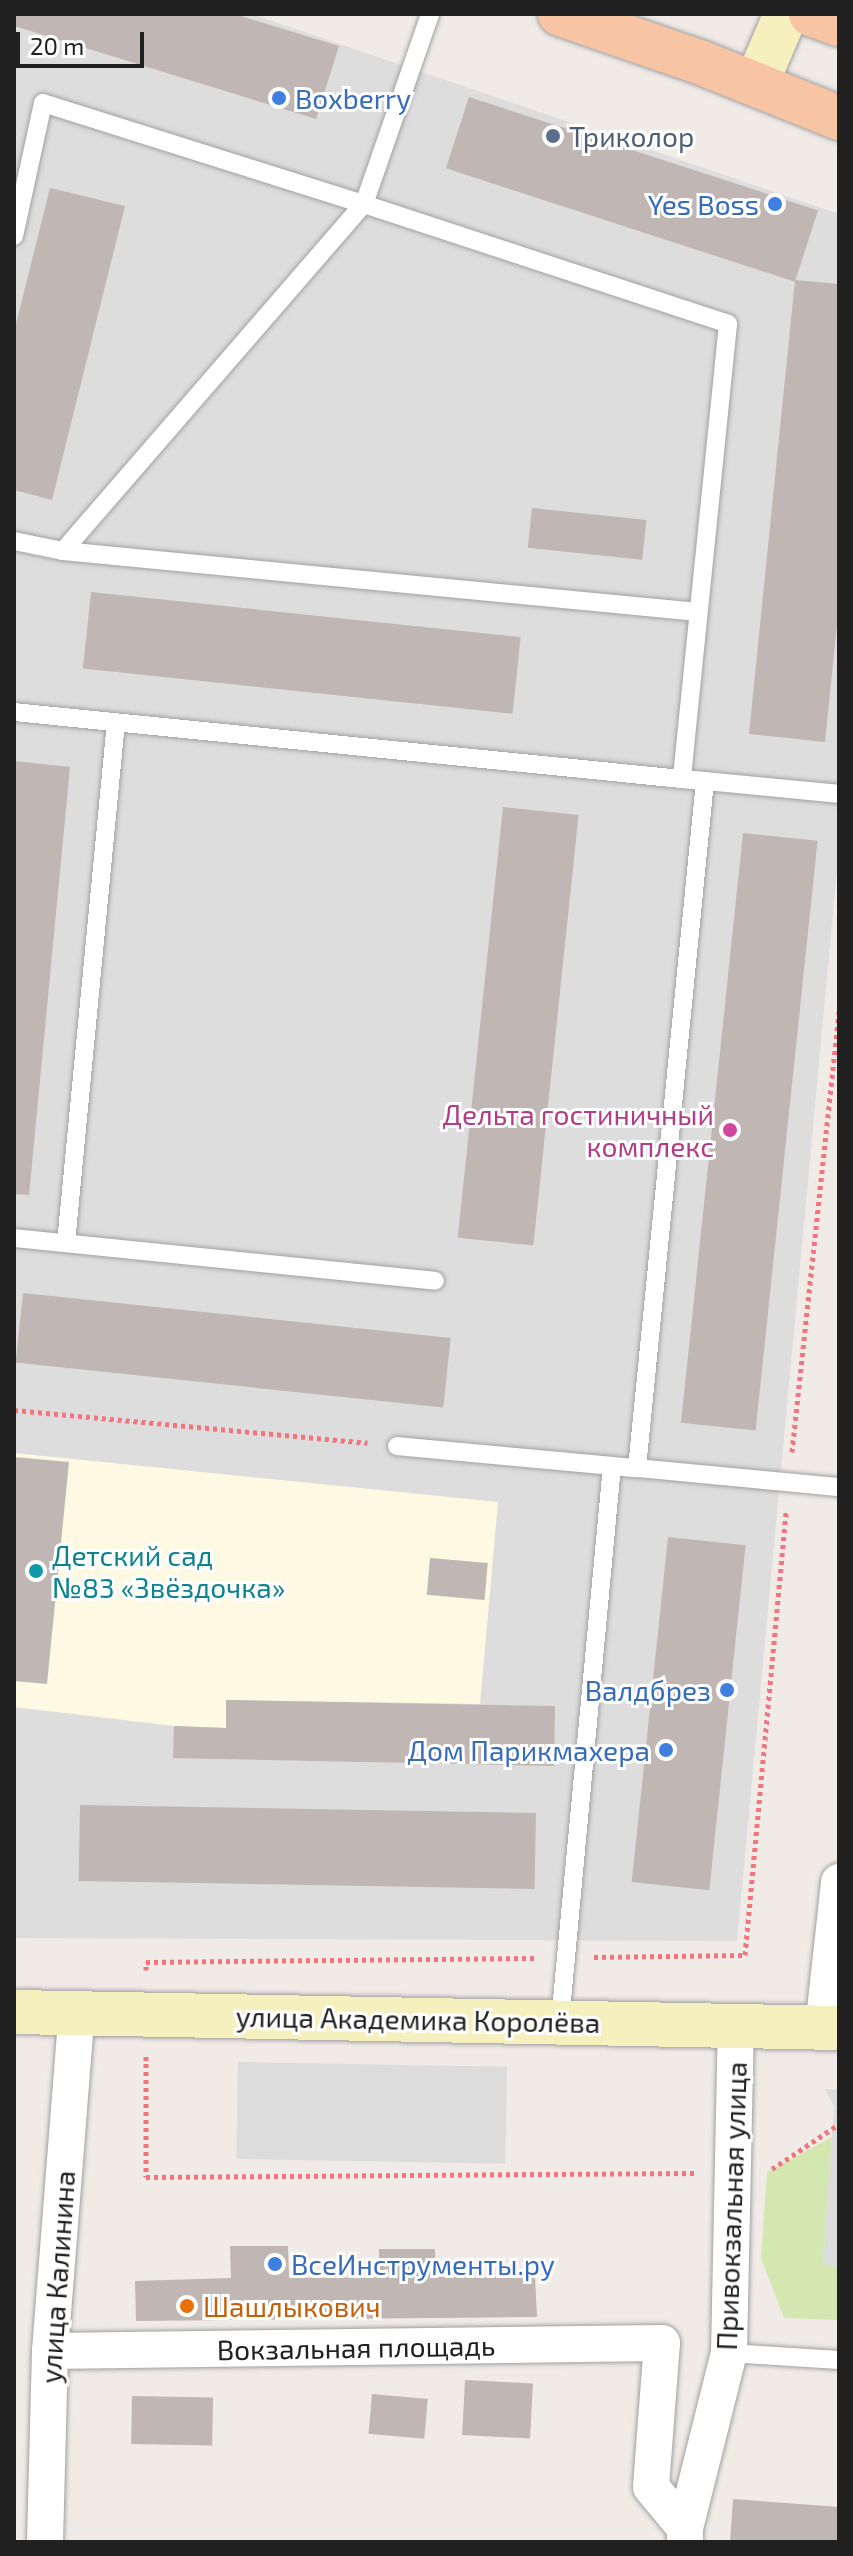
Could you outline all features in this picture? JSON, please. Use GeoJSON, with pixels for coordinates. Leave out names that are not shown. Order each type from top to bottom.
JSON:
{"type":"FeatureCollection","features":[{"type":"Feature","properties":{"kind":"main road"},"geometry":{"type":"LineString","coordinates":[[560,14],[756,84],[839,118]]}},
{"type":"Feature","properties":{"kind":"main road"},"geometry":{"type":"LineString","coordinates":[[756,84],[786,14]]}},
{"type":"Feature","properties":{"kind":"main road"},"geometry":{"type":"LineString","coordinates":[[811,14],[839,24]]}},
{"type":"Feature","properties":{"kind":"main road","name":"улица Академика Королёва"},"geometry":{"type":"LineString","coordinates":[[14,2012],[736,2023],[834,2029]]}},
{"type":"Feature","properties":{"kind":"street"},"geometry":{"type":"LineString","coordinates":[[834,2029],[839,1882]]}},
{"type":"Feature","properties":{"kind":"street","name":"улица Калинина"},"geometry":{"type":"LineString","coordinates":[[45,2542],[50,2351],[77,2011]]}},
{"type":"Feature","properties":{"kind":"street","name":"Привокзальная улица"},"geometry":{"type":"LineString","coordinates":[[685,2535],[729,2353],[736,2023]]}},
{"type":"Feature","properties":{"kind":"street","name":"Вокзальная площадь"},"geometry":{"type":"LineString","coordinates":[[50,2351],[662,2343]]}},
{"type":"Feature","properties":{"kind":"street","name":"Привокзальная улица"},"geometry":{"type":"LineString","coordinates":[[662,2343],[651,2487],[685,2535]]}},
{"type":"Feature","properties":{"kind":"lane"},"geometry":{"type":"LineString","coordinates":[[63,551],[364,204],[430,14]]}},
{"type":"Feature","properties":{"kind":"lane"},"geometry":{"type":"LineString","coordinates":[[14,236],[43,103],[364,204],[728,324],[682,779]]}},
{"type":"Feature","properties":{"kind":"lane"},"geometry":{"type":"LineString","coordinates":[[14,541],[63,551],[698,612]]}},
{"type":"Feature","properties":{"kind":"lane"},"geometry":{"type":"LineString","coordinates":[[14,712],[839,794]]}},
{"type":"Feature","properties":{"kind":"lane"},"geometry":{"type":"LineString","coordinates":[[66,1243],[116,722]]}},
{"type":"Feature","properties":{"kind":"lane"},"geometry":{"type":"LineString","coordinates":[[637,1468],[705,781]]}},
{"type":"Feature","properties":{"kind":"lane"},"geometry":{"type":"LineString","coordinates":[[14,1238],[435,1281]]}},
{"type":"Feature","properties":{"kind":"lane"},"geometry":{"type":"LineString","coordinates":[[397,1446],[839,1487]]}},
{"type":"Feature","properties":{"kind":"lane"},"geometry":{"type":"LineString","coordinates":[[560,2021],[612,1466]]}},
{"type":"Feature","properties":{"kind":"lane"},"geometry":{"type":"LineString","coordinates":[[729,2353],[839,2360]]}},
{"type":"Feature","properties":{"kind":"path"},"geometry":{"type":"LineString","coordinates":[[14,1410],[397,1446]]}},
{"type":"Feature","properties":{"kind":"shaded area"},"geometry":{"type":"Polygon","coordinates":[[[14,14],[252,14],[839,214],[839,849],[737,1941],[14,1938],[14,14]]]}},
{"type":"Feature","properties":{"kind":"shaded area"},"geometry":{"type":"Polygon","coordinates":[[[14,1453],[498,1502],[480,1704],[227,1700],[226,1728],[174,1726],[14,1707],[14,1453]]]}},
{"type":"Feature","properties":{"kind":"shaded area"},"geometry":{"type":"Polygon","coordinates":[[[238,2062],[507,2067],[505,2164],[236,2159],[238,2062]]]}},
{"type":"Feature","properties":{"kind":"shaded area"},"geometry":{"type":"Polygon","coordinates":[[[825,2089],[839,2090],[839,2267],[823,2265],[834,2107],[825,2089]]]}},
{"type":"Feature","properties":{"kind":"green space"},"geometry":{"type":"Polygon","coordinates":[[[832,2137],[823,2265],[839,2267],[839,2320],[784,2318],[761,2258],[767,2172],[832,2137]]]}},
{"type":"Feature","properties":{"kind":"building"},"geometry":{"type":"Polygon","coordinates":[[[14,14],[234,14],[339,46],[316,119],[14,26],[14,14]]]}},
{"type":"Feature","properties":{"kind":"building"},"geometry":{"type":"Polygon","coordinates":[[[469,97],[818,210],[795,282],[446,168],[469,97]]]}},
{"type":"Feature","properties":{"kind":"building"},"geometry":{"type":"Polygon","coordinates":[[[50,188],[125,206],[52,500],[14,490],[14,332],[50,188]]]}},
{"type":"Feature","properties":{"kind":"building"},"geometry":{"type":"Polygon","coordinates":[[[795,280],[839,284],[839,605],[825,742],[749,734],[795,280]]]}},
{"type":"Feature","properties":{"kind":"building"},"geometry":{"type":"Polygon","coordinates":[[[532,508],[646,520],[642,560],[528,548],[532,508]]]}},
{"type":"Feature","properties":{"kind":"building"},"geometry":{"type":"Polygon","coordinates":[[[91,592],[521,637],[513,714],[83,669],[91,592]]]}},
{"type":"Feature","properties":{"kind":"building"},"geometry":{"type":"Polygon","coordinates":[[[14,761],[70,767],[29,1195],[14,1194],[14,761]]]}},
{"type":"Feature","properties":{"kind":"building"},"geometry":{"type":"Polygon","coordinates":[[[503,807],[579,815],[533,1246],[458,1238],[503,807]]]}},
{"type":"Feature","properties":{"kind":"building"},"geometry":{"type":"Polygon","coordinates":[[[743,833],[818,841],[756,1431],[681,1423],[743,833]]]}},
{"type":"Feature","properties":{"kind":"building"},"geometry":{"type":"Polygon","coordinates":[[[23,1293],[451,1338],[443,1408],[16,1363],[23,1293]]]}},
{"type":"Feature","properties":{"kind":"building","name":"Детский сад №83 «Звёздочка»"},"geometry":{"type":"Polygon","coordinates":[[[14,1457],[69,1462],[47,1684],[14,1681],[14,1457]]]}},
{"type":"Feature","properties":{"kind":"building"},"geometry":{"type":"Polygon","coordinates":[[[668,1537],[746,1545],[709,1890],[632,1882],[668,1537]]]}},
{"type":"Feature","properties":{"kind":"building"},"geometry":{"type":"Polygon","coordinates":[[[430,1558],[488,1563],[485,1600],[427,1595],[430,1558]]]}},
{"type":"Feature","properties":{"kind":"building"},"geometry":{"type":"Polygon","coordinates":[[[226,1700],[555,1706],[554,1766],[173,1758],[174,1726],[226,1728],[226,1700]]]}},
{"type":"Feature","properties":{"kind":"building"},"geometry":{"type":"Polygon","coordinates":[[[80,1805],[536,1813],[535,1889],[79,1881],[80,1805]]]}},
{"type":"Feature","properties":{"kind":"building"},"geometry":{"type":"Polygon","coordinates":[[[230,2246],[288,2246],[289,2278],[379,2277],[379,2249],[435,2249],[436,2277],[535,2277],[537,2317],[136,2321],[135,2281],[231,2278],[230,2246]]]}},
{"type":"Feature","properties":{"kind":"building"},"geometry":{"type":"Polygon","coordinates":[[[465,2380],[533,2384],[530,2438],[462,2435],[465,2380]]]}},
{"type":"Feature","properties":{"kind":"building"},"geometry":{"type":"Polygon","coordinates":[[[372,2394],[428,2399],[424,2439],[369,2434],[372,2394]]]}},
{"type":"Feature","properties":{"kind":"building"},"geometry":{"type":"Polygon","coordinates":[[[132,2396],[213,2397],[212,2445],[131,2444],[132,2396]]]}},
{"type":"Feature","properties":{"kind":"building"},"geometry":{"type":"Polygon","coordinates":[[[733,2499],[839,2507],[839,2542],[730,2542],[733,2499]]]}},
{"type":"Feature","properties":{"kind":"place","name":"Boxberry"},"geometry":{"type":"Point","coordinates":[279,98]}},
{"type":"Feature","properties":{"kind":"place","name":"Триколор"},"geometry":{"type":"Point","coordinates":[553,136]}},
{"type":"Feature","properties":{"kind":"place","name":"Yes Boss"},"geometry":{"type":"Point","coordinates":[775,204]}},
{"type":"Feature","properties":{"kind":"place","name":"Дельта гостиничный комплекс"},"geometry":{"type":"Point","coordinates":[730,1130]}},
{"type":"Feature","properties":{"kind":"place","name":"Детский сад №83 «Звёздочка»"},"geometry":{"type":"Point","coordinates":[36,1571]}},
{"type":"Feature","properties":{"kind":"place","name":"Валдбрез"},"geometry":{"type":"Point","coordinates":[727,1690]}},
{"type":"Feature","properties":{"kind":"place","name":"Дом Парикмахера"},"geometry":{"type":"Point","coordinates":[666,1750]}},
{"type":"Feature","properties":{"kind":"place","name":"ВсеИнструменты.ру"},"geometry":{"type":"Point","coordinates":[275,2264]}},
{"type":"Feature","properties":{"kind":"place","name":"Шашлыкович"},"geometry":{"type":"Point","coordinates":[187,2306]}}]}
